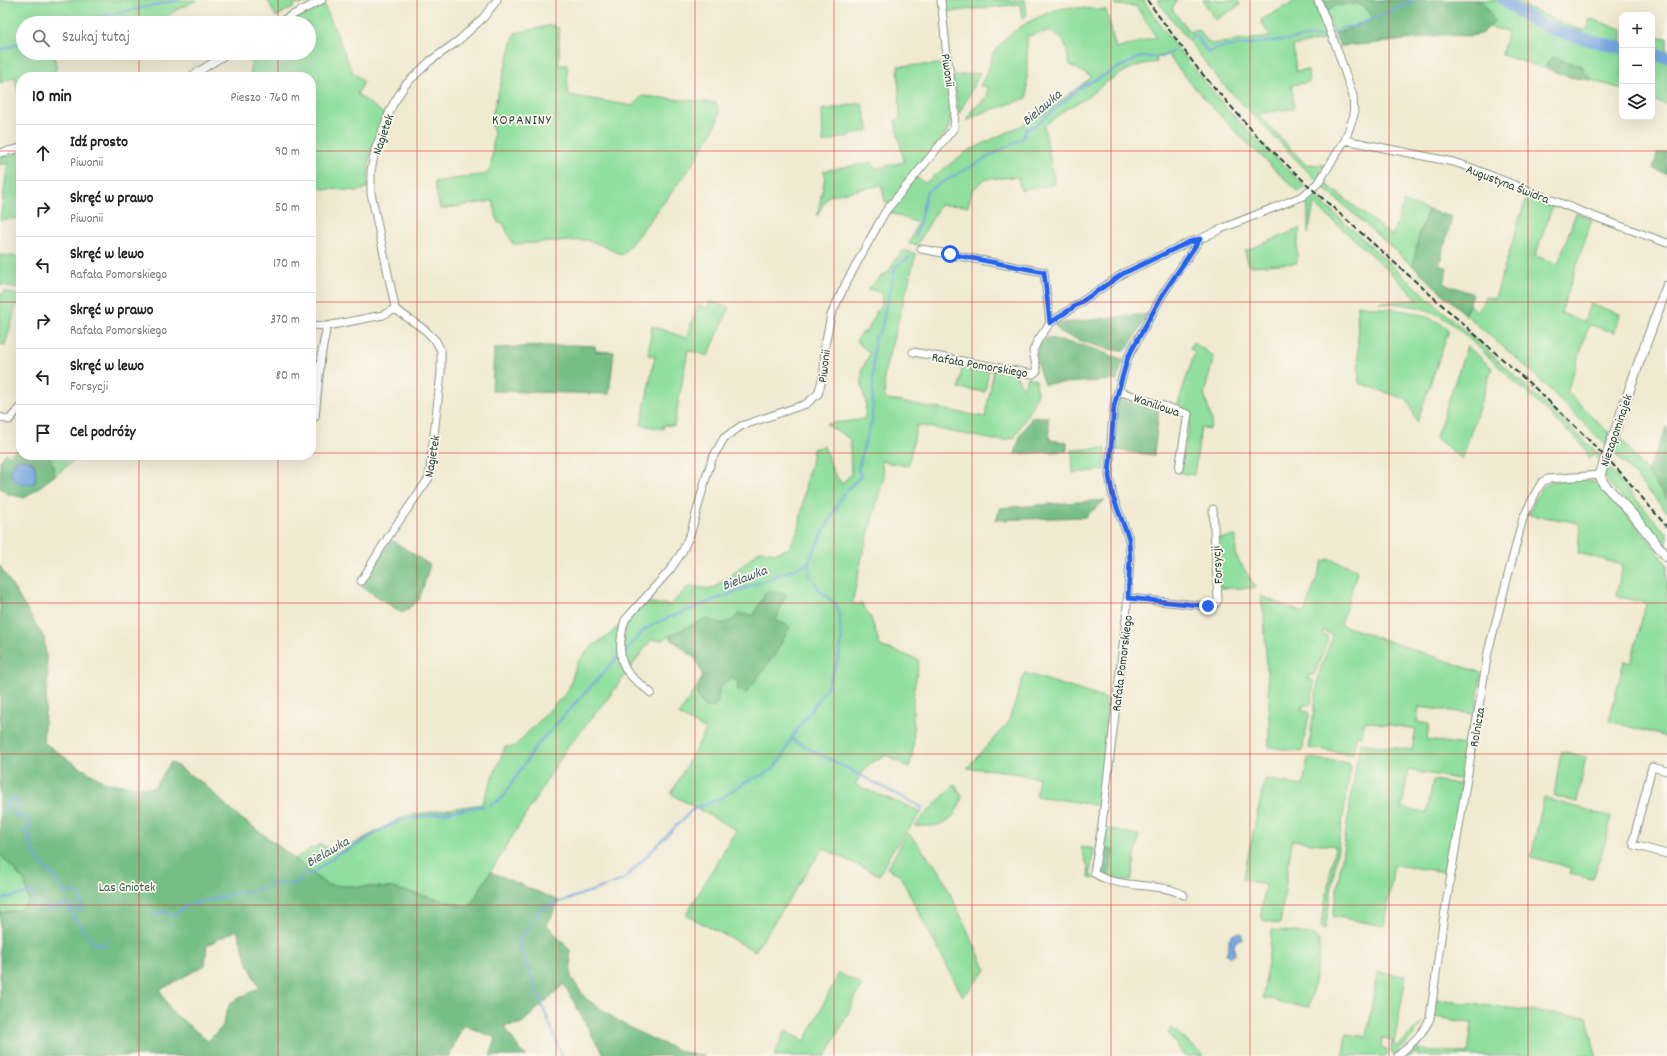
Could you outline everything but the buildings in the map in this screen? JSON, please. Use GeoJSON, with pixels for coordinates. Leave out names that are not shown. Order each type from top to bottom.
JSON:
{"type":"FeatureCollection","features":[{"type":"Feature","properties":{"kind":"street"},"geometry":{"type":"LineString","coordinates":[[291,16],[322,0]]}},
{"type":"Feature","properties":{"kind":"street","name":"Nagietek"},"geometry":{"type":"LineString","coordinates":[[361,581],[388,537],[429,478],[441,373],[441,351],[436,341],[425,330],[395,309],[371,193],[375,150],[392,106],[405,86],[430,61],[458,41],[483,18],[497,0]]}},
{"type":"Feature","properties":{"kind":"street","name":"Piwonii"},"geometry":{"type":"LineString","coordinates":[[651,693],[629,674],[621,653],[620,642],[626,620],[670,570],[682,552],[691,532],[712,459],[724,438],[741,426],[806,404],[818,394],[824,373],[825,345],[832,314],[846,283],[885,212],[898,194],[954,128],[955,111],[941,0]]}},
{"type":"Feature","properties":{"kind":"street","name":"Rafała Pomorskiego"},"geometry":{"type":"LineString","coordinates":[[913,352],[1034,374],[1037,371],[1034,351],[1038,340],[1050,323],[1124,273],[1189,242],[1200,239],[1303,196],[1318,182],[1345,140],[1354,114],[1353,96],[1350,83],[1318,0]]}},
{"type":"Feature","properties":{"kind":"street"},"geometry":{"type":"LineString","coordinates":[[198,72],[217,60]]}},
{"type":"Feature","properties":{"kind":"street","name":"Augustyna Świdra"},"geometry":{"type":"LineString","coordinates":[[1345,140],[1453,162],[1469,167],[1590,215],[1667,243]]}},
{"type":"Feature","properties":{"kind":"street"},"geometry":{"type":"LineString","coordinates":[[0,153],[16,149]]}},
{"type":"Feature","properties":{"kind":"street","name":"Rafała Pomorskiego"},"geometry":{"type":"LineString","coordinates":[[1184,895],[1141,885],[1119,882],[1098,876],[1094,873],[1102,825],[1128,598],[1130,559],[1129,539],[1113,497],[1109,476],[1112,420],[1118,391],[1128,357],[1163,294],[1200,239]]}},
{"type":"Feature","properties":{"kind":"street"},"geometry":{"type":"LineString","coordinates":[[921,249],[1044,272],[1050,323]]}},
{"type":"Feature","properties":{"kind":"street","name":"Niezapominajek"},"geometry":{"type":"LineString","coordinates":[[1667,286],[1600,475],[1603,483],[1633,515],[1667,556]]}},
{"type":"Feature","properties":{"kind":"street"},"geometry":{"type":"LineString","coordinates":[[316,325],[328,326],[383,315],[395,309]]}},
{"type":"Feature","properties":{"kind":"street"},"geometry":{"type":"LineString","coordinates":[[316,407],[321,356],[328,326]]}},
{"type":"Feature","properties":{"kind":"street","name":"Waniliowa"},"geometry":{"type":"LineString","coordinates":[[1118,391],[1188,414],[1179,469]]}},
{"type":"Feature","properties":{"kind":"street"},"geometry":{"type":"LineString","coordinates":[[0,417],[9,420],[16,412]]}},
{"type":"Feature","properties":{"kind":"street","name":"Rolnicza"},"geometry":{"type":"LineString","coordinates":[[1398,1056],[1426,1028],[1430,1018],[1443,923],[1488,652],[1523,518],[1542,482],[1548,479],[1600,475]]}},
{"type":"Feature","properties":{"kind":"street","name":"Forsycji"},"geometry":{"type":"LineString","coordinates":[[1128,598],[1208,606],[1217,603],[1214,509]]}},
{"type":"Feature","properties":{"kind":"street"},"geometry":{"type":"LineString","coordinates":[[1667,771],[1652,768],[1633,841],[1634,845],[1667,854]]}},
{"type":"Feature","properties":{"kind":"green space"},"geometry":{"type":"Polygon","coordinates":[[[0,0],[197,0],[167,16],[16,16],[16,60],[55,60],[57,68],[55,69],[56,72],[16,72],[16,82],[15,77],[0,83],[0,0]]]}},
{"type":"Feature","properties":{"kind":"green space"},"geometry":{"type":"Polygon","coordinates":[[[268,0],[310,0],[299,5],[298,3],[293,5],[294,8],[286,10],[276,16],[268,0]]]}},
{"type":"Feature","properties":{"kind":"green space"},"geometry":{"type":"Polygon","coordinates":[[[945,0],[1025,0],[1027,15],[1022,19],[1020,4],[947,12],[945,0]]]}},
{"type":"Feature","properties":{"kind":"green space"},"geometry":{"type":"Polygon","coordinates":[[[1118,0],[1143,0],[1172,42],[1227,109],[1305,187],[1299,192],[1264,159],[1214,109],[1168,55],[1156,56],[1157,62],[1143,64],[1129,69],[1105,83],[1086,98],[1066,109],[1044,126],[1055,184],[1021,190],[1018,177],[984,179],[972,191],[968,206],[940,205],[917,245],[909,244],[918,223],[888,212],[916,177],[925,183],[966,152],[1039,117],[1092,77],[1070,65],[1065,44],[1060,38],[1049,31],[1027,36],[1027,98],[979,114],[967,121],[971,111],[987,97],[987,87],[980,86],[989,68],[993,53],[1008,36],[1028,22],[1052,11],[1070,7],[1106,10],[1116,49],[1156,37],[1136,6],[1114,5],[1118,0]]]}},
{"type":"Feature","properties":{"kind":"green space"},"geometry":{"type":"Polygon","coordinates":[[[1157,0],[1177,0],[1172,9],[1190,32],[1198,29],[1210,44],[1270,37],[1261,20],[1297,0],[1313,0],[1328,39],[1293,46],[1296,71],[1308,70],[1309,82],[1292,85],[1294,108],[1258,114],[1305,164],[1324,165],[1318,178],[1315,179],[1220,81],[1157,0]]]}},
{"type":"Feature","properties":{"kind":"green space"},"geometry":{"type":"Polygon","coordinates":[[[1203,0],[1237,0],[1240,5],[1215,20],[1203,0]]]}},
{"type":"Feature","properties":{"kind":"green space"},"geometry":{"type":"Polygon","coordinates":[[[1321,0],[1480,0],[1490,12],[1494,22],[1482,33],[1475,35],[1440,35],[1391,42],[1340,46],[1335,34],[1373,20],[1371,13],[1363,6],[1356,3],[1334,6],[1326,12],[1321,0]]]}},
{"type":"Feature","properties":{"kind":"green space"},"geometry":{"type":"Polygon","coordinates":[[[1480,0],[1517,0],[1529,8],[1563,24],[1585,31],[1590,19],[1619,28],[1619,88],[1591,80],[1582,66],[1551,58],[1547,63],[1547,69],[1502,55],[1508,31],[1489,27],[1494,22],[1488,9],[1480,0]]]}},
{"type":"Feature","properties":{"kind":"green space"},"geometry":{"type":"Polygon","coordinates":[[[1356,3],[1367,10],[1373,20],[1335,34],[1326,12],[1334,6],[1356,3]]]}},
{"type":"Feature","properties":{"kind":"green space"},"geometry":{"type":"Polygon","coordinates":[[[324,4],[352,71],[364,82],[357,94],[384,114],[370,156],[367,188],[359,191],[316,188],[316,72],[250,72],[251,60],[316,60],[316,16],[299,16],[324,4]]]}},
{"type":"Feature","properties":{"kind":"green space"},"geometry":{"type":"Polygon","coordinates":[[[553,25],[559,29],[559,65],[567,65],[568,95],[633,106],[642,96],[716,103],[719,110],[715,125],[693,163],[622,255],[599,244],[586,240],[513,244],[503,223],[498,223],[493,201],[440,209],[434,182],[487,174],[491,168],[494,132],[490,122],[515,33],[553,25]]]}},
{"type":"Feature","properties":{"kind":"green space"},"geometry":{"type":"Polygon","coordinates":[[[1655,36],[1667,38],[1667,104],[1655,101],[1655,36]]]}},
{"type":"Feature","properties":{"kind":"green space"},"geometry":{"type":"Polygon","coordinates":[[[1551,57],[1582,66],[1591,80],[1569,77],[1547,69],[1547,63],[1551,57]]]}},
{"type":"Feature","properties":{"kind":"green space"},"geometry":{"type":"Polygon","coordinates":[[[944,64],[951,99],[951,116],[946,133],[888,204],[885,201],[881,185],[828,196],[817,216],[825,177],[824,171],[872,162],[874,169],[904,162],[895,121],[900,118],[898,66],[944,64]]]}},
{"type":"Feature","properties":{"kind":"green space"},"geometry":{"type":"Polygon","coordinates":[[[980,73],[959,114],[953,76],[980,73]]]}},
{"type":"Feature","properties":{"kind":"green space"},"geometry":{"type":"Polygon","coordinates":[[[862,103],[869,130],[823,143],[822,110],[862,103]]]}},
{"type":"Feature","properties":{"kind":"green space"},"geometry":{"type":"Polygon","coordinates":[[[1667,152],[1667,174],[1653,169],[1657,154],[1667,152]]]}},
{"type":"Feature","properties":{"kind":"green space"},"geometry":{"type":"Polygon","coordinates":[[[16,154],[16,218],[0,220],[8,163],[0,165],[0,157],[16,154]]]}},
{"type":"Feature","properties":{"kind":"green space"},"geometry":{"type":"Polygon","coordinates":[[[1325,183],[1392,236],[1404,202],[1428,210],[1419,235],[1413,266],[1323,187],[1325,183]]]}},
{"type":"Feature","properties":{"kind":"green space"},"geometry":{"type":"Polygon","coordinates":[[[1312,193],[1476,340],[1601,456],[1598,459],[1593,454],[1589,458],[1585,448],[1576,439],[1464,334],[1445,319],[1433,312],[1420,308],[1379,302],[1419,300],[1363,247],[1314,204],[1308,234],[1308,209],[1306,199],[1312,193]]]}},
{"type":"Feature","properties":{"kind":"green space"},"geometry":{"type":"Polygon","coordinates":[[[1527,195],[1553,205],[1535,256],[1558,264],[1576,213],[1592,219],[1561,313],[1584,322],[1590,304],[1620,314],[1615,332],[1589,325],[1567,392],[1608,432],[1610,432],[1606,445],[1531,371],[1465,314],[1469,305],[1478,312],[1485,297],[1495,298],[1527,195]]]}},
{"type":"Feature","properties":{"kind":"green space"},"geometry":{"type":"Polygon","coordinates":[[[1428,210],[1452,217],[1439,265],[1448,268],[1443,283],[1473,294],[1465,314],[1413,266],[1419,235],[1428,210]]]}},
{"type":"Feature","properties":{"kind":"green space"},"geometry":{"type":"Polygon","coordinates":[[[1301,228],[1297,245],[1297,263],[1249,266],[1245,251],[1301,228]]]}},
{"type":"Feature","properties":{"kind":"green space"},"geometry":{"type":"Polygon","coordinates":[[[904,250],[916,254],[884,374],[885,399],[985,417],[994,369],[1015,372],[1023,389],[1028,377],[1036,380],[1036,398],[1015,437],[1006,440],[995,440],[917,425],[908,466],[881,461],[884,476],[861,561],[852,604],[862,604],[871,618],[880,646],[919,660],[913,697],[913,745],[909,767],[886,755],[867,767],[855,785],[922,812],[892,851],[879,875],[823,848],[755,951],[686,915],[736,830],[671,794],[706,730],[679,715],[703,676],[696,659],[668,636],[665,640],[651,640],[629,670],[623,652],[627,620],[643,602],[670,605],[689,586],[711,589],[729,577],[760,550],[775,553],[789,548],[799,529],[807,476],[811,464],[813,449],[824,446],[833,471],[842,484],[851,474],[850,439],[826,424],[865,418],[866,403],[862,386],[862,370],[870,353],[856,341],[862,333],[868,330],[876,311],[882,305],[882,297],[877,291],[867,290],[882,275],[888,273],[895,260],[904,250]]]}},
{"type":"Feature","properties":{"kind":"green space"},"geometry":{"type":"Polygon","coordinates":[[[0,255],[16,257],[16,287],[0,285],[0,255]]]}},
{"type":"Feature","properties":{"kind":"green space"},"geometry":{"type":"Polygon","coordinates":[[[5,291],[16,295],[16,306],[5,345],[0,344],[0,295],[2,295],[5,291]]]}},
{"type":"Feature","properties":{"kind":"green space"},"geometry":{"type":"Polygon","coordinates":[[[711,301],[729,308],[708,356],[688,350],[674,426],[664,425],[663,429],[641,425],[655,356],[648,355],[652,326],[686,338],[698,305],[706,308],[711,301]]]}},
{"type":"Feature","properties":{"kind":"green space"},"geometry":{"type":"Polygon","coordinates":[[[1357,305],[1393,309],[1417,314],[1439,323],[1449,330],[1417,422],[1408,400],[1359,383],[1357,305]]]}},
{"type":"Feature","properties":{"kind":"green space"},"geometry":{"type":"Polygon","coordinates":[[[1148,314],[1129,347],[1124,350],[1103,348],[1084,342],[1061,332],[1054,324],[1148,314]]]}},
{"type":"Feature","properties":{"kind":"green space"},"geometry":{"type":"Polygon","coordinates":[[[1049,338],[1088,347],[1124,360],[1117,380],[1044,384],[1038,365],[1037,352],[1043,341],[1049,338]]]}},
{"type":"Feature","properties":{"kind":"green space"},"geometry":{"type":"Polygon","coordinates":[[[1193,342],[1214,357],[1204,394],[1212,421],[1210,429],[1201,428],[1194,475],[1180,473],[1191,414],[1181,408],[1178,404],[1195,351],[1190,349],[1193,342]]]}},
{"type":"Feature","properties":{"kind":"green space"},"geometry":{"type":"Polygon","coordinates":[[[573,345],[595,346],[596,351],[614,352],[609,394],[492,391],[494,348],[573,345]]]}},
{"type":"Feature","properties":{"kind":"green space"},"geometry":{"type":"Polygon","coordinates":[[[1467,346],[1492,368],[1462,459],[1436,438],[1467,346]]]}},
{"type":"Feature","properties":{"kind":"green space"},"geometry":{"type":"Polygon","coordinates":[[[963,363],[989,368],[985,392],[959,388],[963,363]]]}},
{"type":"Feature","properties":{"kind":"green space"},"geometry":{"type":"Polygon","coordinates":[[[1118,399],[1159,410],[1154,455],[1114,450],[1114,431],[1118,399]]]}},
{"type":"Feature","properties":{"kind":"green space"},"geometry":{"type":"Polygon","coordinates":[[[1032,417],[1048,417],[1050,440],[1067,442],[1067,451],[1015,454],[1020,436],[1032,417]]]}},
{"type":"Feature","properties":{"kind":"green space"},"geometry":{"type":"Polygon","coordinates":[[[1667,427],[1667,499],[1647,472],[1667,427]]]}},
{"type":"Feature","properties":{"kind":"green space"},"geometry":{"type":"Polygon","coordinates":[[[1620,437],[1667,499],[1667,512],[1613,451],[1620,437]]]}},
{"type":"Feature","properties":{"kind":"green space"},"geometry":{"type":"Polygon","coordinates":[[[1106,448],[1105,470],[1073,473],[1072,450],[1106,448]]]}},
{"type":"Feature","properties":{"kind":"green space"},"geometry":{"type":"Polygon","coordinates":[[[16,450],[16,460],[50,460],[53,465],[54,476],[25,498],[8,494],[0,488],[0,461],[6,453],[9,456],[16,450]]]}},
{"type":"Feature","properties":{"kind":"green space"},"geometry":{"type":"Polygon","coordinates":[[[50,460],[75,460],[54,476],[53,465],[50,460]]]}},
{"type":"Feature","properties":{"kind":"green space"},"geometry":{"type":"Polygon","coordinates":[[[1606,465],[1667,534],[1667,551],[1654,533],[1605,479],[1604,469],[1606,465]]]}},
{"type":"Feature","properties":{"kind":"green space"},"geometry":{"type":"Polygon","coordinates":[[[1586,479],[1595,483],[1620,507],[1652,544],[1667,565],[1667,737],[1609,721],[1624,661],[1631,663],[1646,603],[1616,596],[1623,565],[1578,553],[1580,524],[1570,521],[1529,515],[1539,493],[1548,483],[1563,480],[1586,479]]]}},
{"type":"Feature","properties":{"kind":"green space"},"geometry":{"type":"Polygon","coordinates":[[[1105,500],[1085,517],[996,520],[1000,508],[1105,500]]]}},
{"type":"Feature","properties":{"kind":"green space"},"geometry":{"type":"Polygon","coordinates":[[[1236,536],[1236,556],[1256,588],[1220,588],[1217,539],[1236,536]]]}},
{"type":"Feature","properties":{"kind":"green space"},"geometry":{"type":"Polygon","coordinates":[[[392,540],[430,565],[419,600],[402,613],[361,586],[392,540]]]}},
{"type":"Feature","properties":{"kind":"green space"},"geometry":{"type":"Polygon","coordinates":[[[1330,559],[1354,568],[1357,572],[1341,625],[1479,672],[1481,674],[1475,714],[1419,707],[1417,722],[1429,724],[1427,740],[1465,745],[1468,728],[1473,730],[1464,780],[1408,770],[1402,808],[1427,813],[1433,780],[1463,785],[1446,872],[1394,865],[1384,926],[1333,916],[1356,766],[1361,743],[1412,750],[1416,729],[1365,721],[1362,736],[1357,735],[1353,753],[1351,754],[1309,748],[1319,672],[1333,635],[1323,631],[1322,634],[1327,636],[1328,639],[1314,675],[1308,675],[1308,679],[1313,680],[1314,683],[1311,704],[1309,706],[1303,705],[1302,710],[1308,712],[1309,715],[1302,752],[1269,747],[1269,707],[1264,613],[1260,596],[1304,613],[1323,561],[1330,559]]]}},
{"type":"Feature","properties":{"kind":"green space","name":"Las Gniotek"},"geometry":{"type":"Polygon","coordinates":[[[0,566],[44,638],[48,673],[43,742],[73,763],[106,783],[154,788],[171,762],[205,785],[235,814],[275,843],[327,885],[392,888],[469,907],[491,872],[559,901],[547,925],[570,950],[571,977],[585,998],[623,1024],[652,1039],[683,1052],[704,1056],[605,1056],[564,984],[521,1024],[504,1026],[520,1050],[527,1056],[490,1056],[496,1038],[463,1025],[449,1056],[0,1056],[0,913],[19,910],[29,902],[25,882],[0,854],[0,566]],[[237,930],[207,945],[205,965],[160,990],[171,1011],[208,1041],[222,1027],[230,1003],[259,988],[247,961],[237,930]]]}},
{"type":"Feature","properties":{"kind":"green space"},"geometry":{"type":"Polygon","coordinates":[[[767,591],[786,594],[776,620],[790,627],[774,656],[746,693],[737,690],[738,681],[730,679],[720,686],[718,701],[714,707],[705,707],[696,694],[703,676],[696,659],[668,636],[705,619],[722,623],[731,621],[739,614],[753,615],[767,591]]]}},
{"type":"Feature","properties":{"kind":"green space"},"geometry":{"type":"Polygon","coordinates":[[[622,623],[621,629],[626,674],[606,701],[566,749],[469,907],[392,888],[327,885],[294,859],[320,844],[337,853],[405,816],[482,804],[505,747],[514,747],[568,691],[577,663],[591,647],[609,635],[622,623]]]}},
{"type":"Feature","properties":{"kind":"green space"},"geometry":{"type":"Polygon","coordinates":[[[1025,673],[1113,701],[1101,810],[1096,805],[1036,796],[1039,778],[996,770],[967,768],[1008,723],[1025,673]]]}},
{"type":"Feature","properties":{"kind":"green space"},"geometry":{"type":"Polygon","coordinates":[[[1561,751],[1586,757],[1577,802],[1554,796],[1561,751]]]}},
{"type":"Feature","properties":{"kind":"green space"},"geometry":{"type":"Polygon","coordinates":[[[1308,758],[1349,763],[1351,767],[1325,929],[1321,927],[1335,846],[1292,840],[1280,924],[1263,920],[1261,914],[1265,885],[1243,879],[1265,779],[1303,786],[1308,758]]]}},
{"type":"Feature","properties":{"kind":"green space"},"geometry":{"type":"Polygon","coordinates":[[[955,784],[962,797],[959,806],[951,818],[946,822],[933,826],[915,826],[920,820],[955,784]]]}},
{"type":"Feature","properties":{"kind":"green space"},"geometry":{"type":"Polygon","coordinates":[[[1544,798],[1611,817],[1606,840],[1593,879],[1570,874],[1572,868],[1531,857],[1544,798]]]}},
{"type":"Feature","properties":{"kind":"green space"},"geometry":{"type":"Polygon","coordinates":[[[1105,828],[1139,835],[1131,881],[1122,881],[1108,877],[1101,849],[1105,828]]]}},
{"type":"Feature","properties":{"kind":"green space"},"geometry":{"type":"Polygon","coordinates":[[[908,833],[939,870],[986,970],[963,997],[899,874],[887,868],[908,833]]]}},
{"type":"Feature","properties":{"kind":"green space"},"geometry":{"type":"Polygon","coordinates":[[[1081,847],[1094,849],[1090,873],[1094,879],[1089,878],[1088,868],[1081,847]]]}},
{"type":"Feature","properties":{"kind":"green space"},"geometry":{"type":"Polygon","coordinates":[[[1101,849],[1113,850],[1108,877],[1098,873],[1096,869],[1101,849]]]}},
{"type":"Feature","properties":{"kind":"green space"},"geometry":{"type":"Polygon","coordinates":[[[0,854],[25,882],[29,902],[19,910],[0,913],[0,854]]]}},
{"type":"Feature","properties":{"kind":"green space"},"geometry":{"type":"Polygon","coordinates":[[[1272,930],[1304,933],[1318,939],[1318,961],[1309,1007],[1263,998],[1272,930]]]}},
{"type":"Feature","properties":{"kind":"green space"},"geometry":{"type":"Polygon","coordinates":[[[1377,972],[1406,976],[1394,1044],[1397,1047],[1422,1023],[1413,1037],[1394,1056],[1391,1052],[1392,1040],[1382,1038],[1381,1047],[1387,1049],[1387,1056],[1343,1056],[1346,1034],[1367,1037],[1377,972]]]}},
{"type":"Feature","properties":{"kind":"green space"},"geometry":{"type":"Polygon","coordinates":[[[839,973],[862,985],[826,1056],[774,1056],[785,1031],[805,1041],[839,973]]]}},
{"type":"Feature","properties":{"kind":"green space"},"geometry":{"type":"Polygon","coordinates":[[[1437,1000],[1587,1017],[1596,1056],[1417,1056],[1418,1050],[1411,1056],[1403,1056],[1420,1041],[1419,1050],[1468,1053],[1472,1023],[1435,1017],[1437,1000]]]}},
{"type":"Feature","properties":{"kind":"green space"},"geometry":{"type":"Polygon","coordinates":[[[1172,1028],[1203,1056],[1184,1056],[1168,1032],[1172,1028]]]}},
{"type":"Feature","properties":{"kind":"water"},"geometry":{"type":"Polygon","coordinates":[[[16,460],[27,460],[33,462],[36,472],[35,483],[22,485],[14,479],[10,474],[10,471],[16,460]]]}},
{"type":"Feature","properties":{"kind":"water"},"geometry":{"type":"Polygon","coordinates":[[[1233,933],[1241,933],[1243,938],[1242,940],[1236,941],[1234,946],[1235,955],[1229,957],[1226,954],[1229,939],[1233,933]]]}},
{"type":"Feature","properties":{"kind":"waterway"},"geometry":{"type":"LineString","coordinates":[[103,16],[180,0]]}},
{"type":"Feature","properties":{"kind":"waterway","name":"Bielawka"},"geometry":{"type":"LineString","coordinates":[[1191,38],[1193,35],[1197,36],[1209,53],[1217,48],[1325,35],[1337,31],[1343,27],[1353,27],[1356,24],[1363,23],[1415,0]]}},
{"type":"Feature","properties":{"kind":"waterway"},"geometry":{"type":"LineString","coordinates":[[1504,0],[1531,19],[1560,32],[1619,47]]}},
{"type":"Feature","properties":{"kind":"waterway"},"geometry":{"type":"LineString","coordinates":[[0,50],[16,44]]}},
{"type":"Feature","properties":{"kind":"waterway","name":"Bielawka"},"geometry":{"type":"LineString","coordinates":[[916,236],[927,191],[1024,137],[1026,129],[1036,125],[1081,87],[1140,57],[1162,57],[1172,51]]}},
{"type":"Feature","properties":{"kind":"waterway"},"geometry":{"type":"LineString","coordinates":[[1655,55],[1667,57]]}},
{"type":"Feature","properties":{"kind":"waterway","name":"Bielawka"},"geometry":{"type":"LineString","coordinates":[[847,490],[861,476],[858,470],[872,421],[874,339],[881,330],[895,267],[910,257]]}},
{"type":"Feature","properties":{"kind":"waterway","name":"Bielawka"},"geometry":{"type":"LineString","coordinates":[[624,653],[644,630],[660,621],[807,564],[844,493]]}},
{"type":"Feature","properties":{"kind":"waterway"},"geometry":{"type":"LineString","coordinates":[[562,1056],[518,943],[540,909],[623,880],[692,810],[721,798],[749,780],[761,776],[773,769],[783,756],[792,737],[826,689],[837,663],[842,642],[838,609],[835,603],[820,591],[809,573],[809,562]]}},
{"type":"Feature","properties":{"kind":"waterway","name":"Bielawka"},"geometry":{"type":"LineString","coordinates":[[489,805],[504,796],[536,746],[619,656]]}},
{"type":"Feature","properties":{"kind":"waterway"},"geometry":{"type":"LineString","coordinates":[[791,739],[923,808]]}},
{"type":"Feature","properties":{"kind":"waterway","name":"Bielawka"},"geometry":{"type":"LineString","coordinates":[[0,811],[7,807],[8,802],[12,798],[16,800],[19,804],[13,812],[15,816],[28,819],[31,824],[30,828],[23,832],[33,838],[29,842],[29,845],[33,848],[39,863],[56,877],[55,880],[61,884],[62,890],[65,893],[77,893],[81,897],[83,908],[79,911],[72,907],[69,910],[93,943],[106,946],[108,941]]}},
{"type":"Feature","properties":{"kind":"waterway","name":"Bielawka"},"geometry":{"type":"LineString","coordinates":[[154,915],[165,911],[172,915],[186,906],[244,891],[249,892],[279,883],[289,884],[299,882],[302,875],[310,875],[339,853],[349,850],[388,826],[403,820],[484,806]]}},
{"type":"Feature","properties":{"kind":"waterway"},"geometry":{"type":"LineString","coordinates":[[0,899],[34,892],[38,905],[45,904],[48,910],[67,904],[70,907]]}},
{"type":"Feature","properties":{"kind":"railway"},"geometry":{"type":"LineString","coordinates":[[1147,0],[1198,69],[1257,136],[1312,189],[1536,389],[1622,474],[1667,527]]}},
{"type":"Feature","properties":{"kind":"district","name":"KOPANINY"},"geometry":{"type":"Point","coordinates":[522,119]}},
{"type":"Feature","properties":{"kind":"route"},"geometry":{"type":"LineString","coordinates":[[950,254],[1044,272],[1050,323],[1124,273],[1189,242],[1200,239],[1163,294],[1128,357],[1114,406],[1109,476],[1113,497],[1129,539],[1130,559],[1128,598],[1208,606]]}}]}
